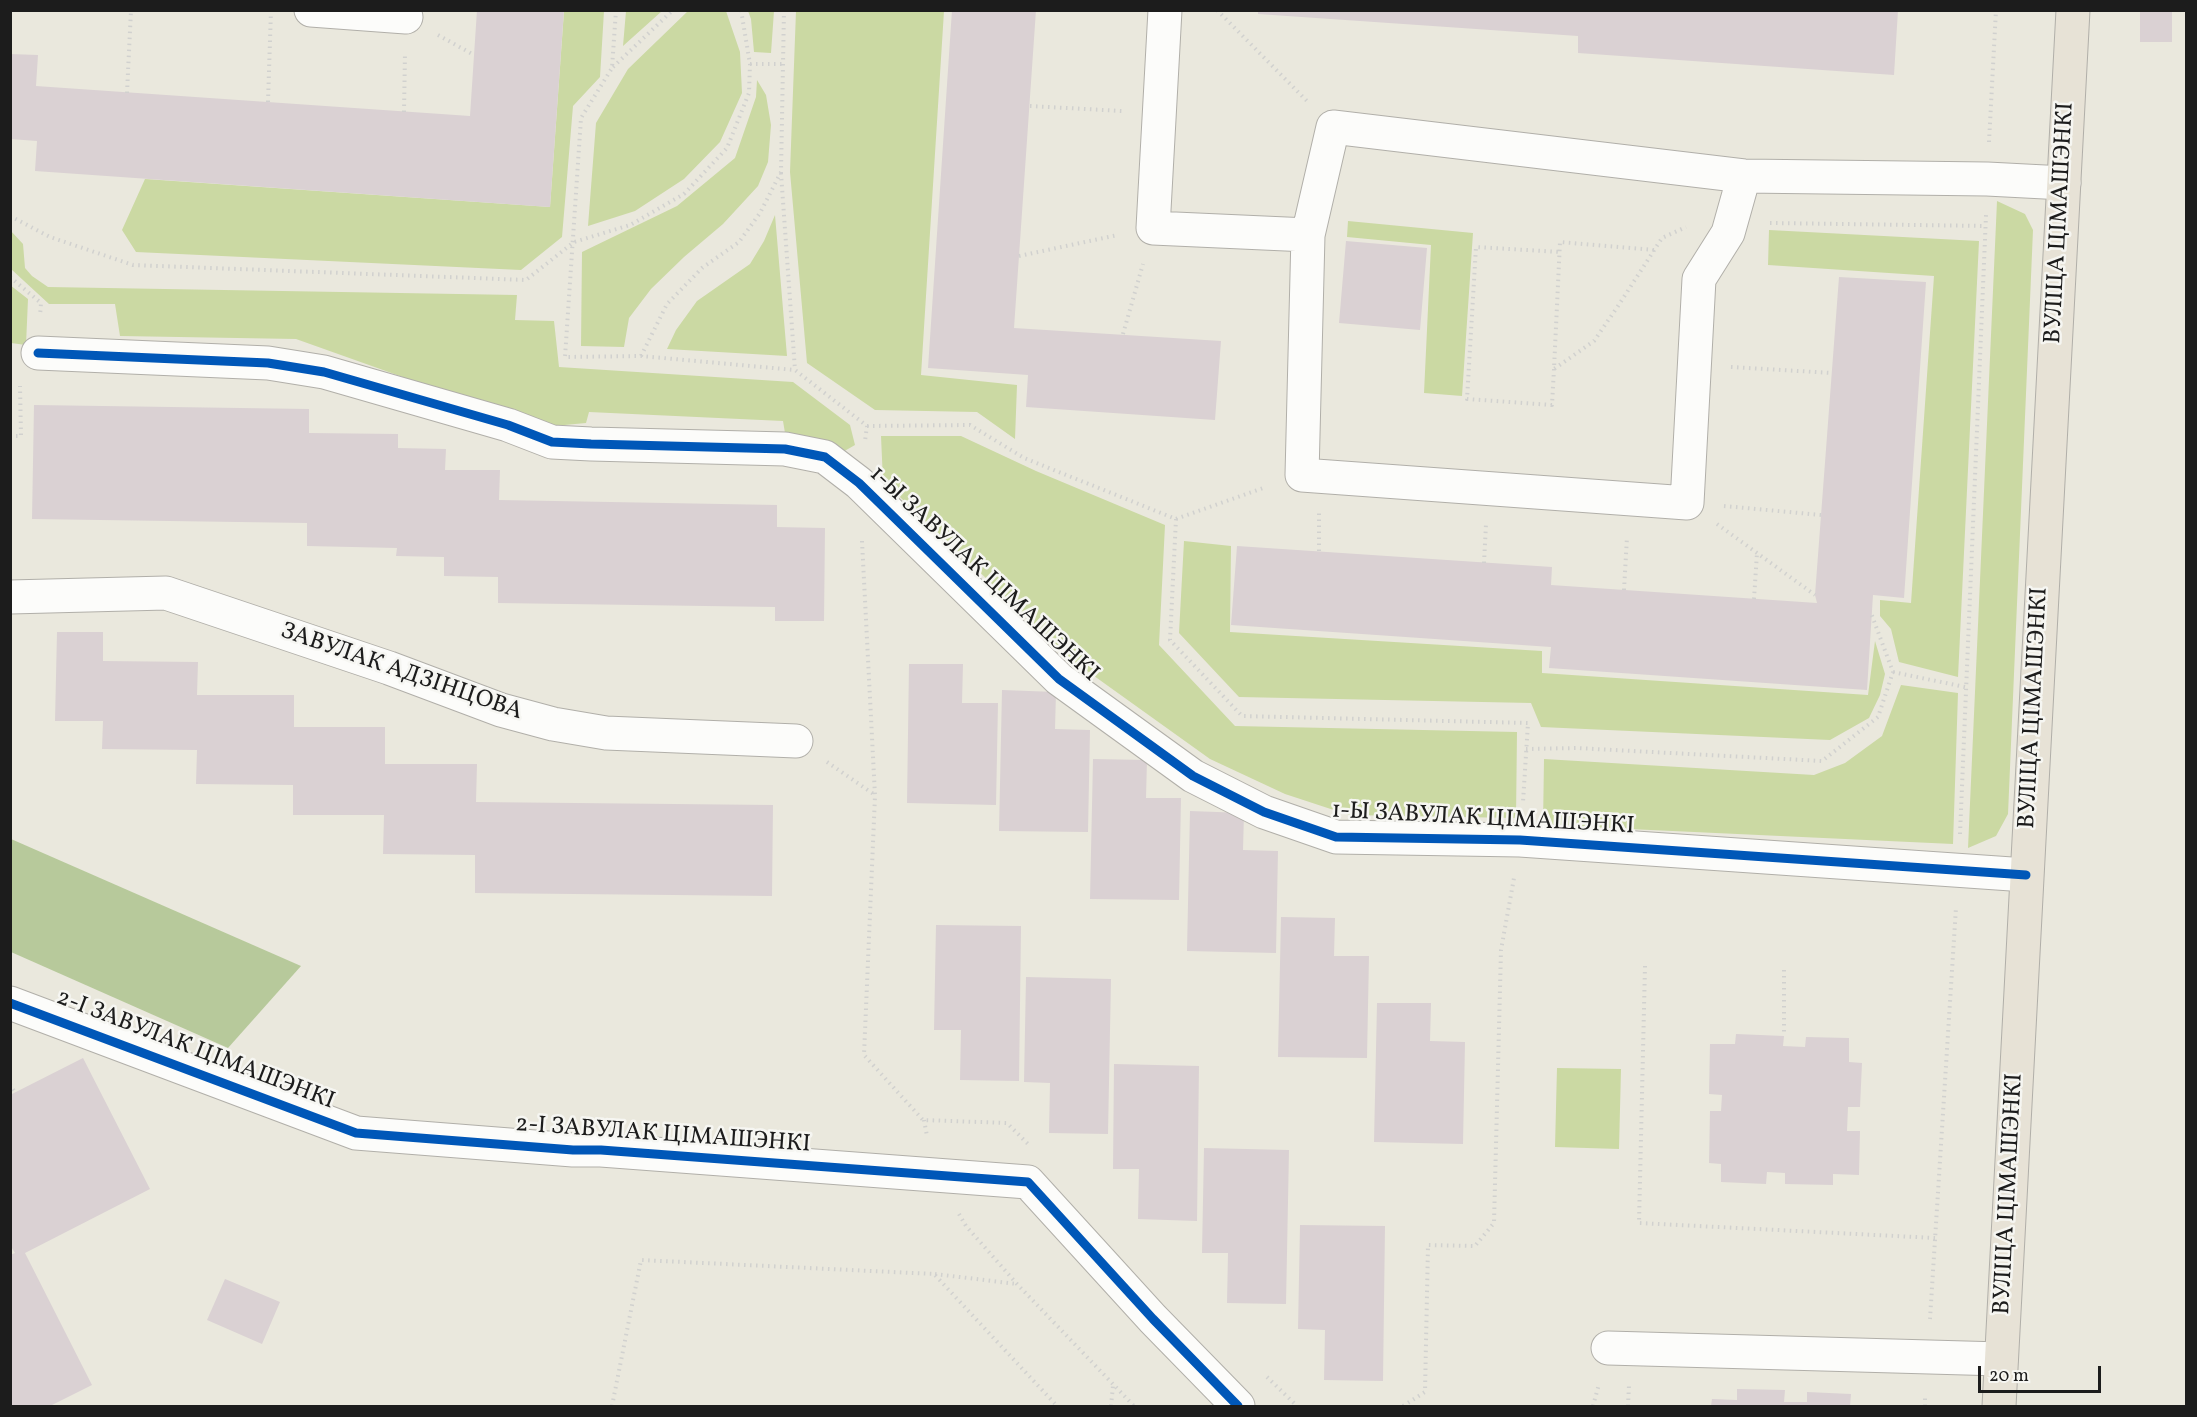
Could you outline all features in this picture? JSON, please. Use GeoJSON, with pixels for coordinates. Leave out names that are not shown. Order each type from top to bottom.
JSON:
{"type":"FeatureCollection","features":[{"type":"Feature","properties":{"kind":"main road","name":"ВУЛІЦА ЦІМАШЭНКІ"},"geometry":{"type":"LineString","coordinates":[[1999,1407],[2073,10]]}},
{"type":"Feature","properties":{"kind":"street"},"geometry":{"type":"LineString","coordinates":[[311,10],[406,17]]}},
{"type":"Feature","properties":{"kind":"street"},"geometry":{"type":"LineString","coordinates":[[1165,10],[1153,228],[1308,235]]}},
{"type":"Feature","properties":{"kind":"street"},"geometry":{"type":"LineString","coordinates":[[1744,176],[1728,233],[1699,279],[1687,502],[1302,474],[1308,235],[1333,127],[1744,176],[1987,179],[2064,183]]}},
{"type":"Feature","properties":{"kind":"street","name":"1-Ы ЗАВУЛАК ЦІМАШЭНКІ"},"geometry":{"type":"LineString","coordinates":[[38,353],[268,363],[313,370],[508,425],[552,442],[785,448],[825,457],[859,483],[1059,680],[1193,776],[1264,812],[1336,837],[1520,840],[2026,875]]}},
{"type":"Feature","properties":{"kind":"street","name":"ЗАВУЛАК АДЗІНЦОВА"},"geometry":{"type":"LineString","coordinates":[[10,597],[166,593],[389,668],[501,710],[553,724],[606,733],[796,741]]}},
{"type":"Feature","properties":{"kind":"street","name":"2-І ЗАВУЛАК ЦІМАШЭНКІ"},"geometry":{"type":"LineString","coordinates":[[10,1003],[356,1132],[573,1150],[1028,1182],[1153,1319],[1238,1407]]}},
{"type":"Feature","properties":{"kind":"street"},"geometry":{"type":"LineString","coordinates":[[1608,1348],[2001,1359]]}},
{"type":"Feature","properties":{"kind":"path"},"geometry":{"type":"LineString","coordinates":[[127,93],[131,10]]}},
{"type":"Feature","properties":{"kind":"path"},"geometry":{"type":"LineString","coordinates":[[268,102],[271,10]]}},
{"type":"Feature","properties":{"kind":"path"},"geometry":{"type":"LineString","coordinates":[[612,68],[615,10]]}},
{"type":"Feature","properties":{"kind":"path"},"geometry":{"type":"LineString","coordinates":[[673,10],[612,68],[581,118],[566,357],[640,356],[795,370],[867,426],[970,425],[1024,458],[1176,519],[1302,474]]}},
{"type":"Feature","properties":{"kind":"path"},"geometry":{"type":"LineString","coordinates":[[10,216],[50,237],[133,265],[526,280],[574,242],[630,225],[684,194],[727,148],[749,93],[750,64],[741,10]]}},
{"type":"Feature","properties":{"kind":"path"},"geometry":{"type":"LineString","coordinates":[[784,10],[781,172],[795,370]]}},
{"type":"Feature","properties":{"kind":"path"},"geometry":{"type":"LineString","coordinates":[[1217,10],[1333,127]]}},
{"type":"Feature","properties":{"kind":"path"},"geometry":{"type":"LineString","coordinates":[[1925,1407],[1959,870],[1965,687],[1996,10]]}},
{"type":"Feature","properties":{"kind":"path"},"geometry":{"type":"LineString","coordinates":[[404,112],[406,17]]}},
{"type":"Feature","properties":{"kind":"path"},"geometry":{"type":"LineString","coordinates":[[750,64],[782,64]]}},
{"type":"Feature","properties":{"kind":"path"},"geometry":{"type":"LineString","coordinates":[[1030,105],[1159,113]]}},
{"type":"Feature","properties":{"kind":"path"},"geometry":{"type":"LineString","coordinates":[[640,356],[667,304],[702,268],[740,242],[760,213],[781,172]]}},
{"type":"Feature","properties":{"kind":"path"},"geometry":{"type":"LineString","coordinates":[[1019,256],[1153,228],[1123,334]]}},
{"type":"Feature","properties":{"kind":"path"},"geometry":{"type":"LineString","coordinates":[[1554,369],[1552,405],[1467,399],[1476,247],[1560,252]]}},
{"type":"Feature","properties":{"kind":"path"},"geometry":{"type":"LineString","coordinates":[[10,277],[41,303],[40,308]]}},
{"type":"Feature","properties":{"kind":"path"},"geometry":{"type":"LineString","coordinates":[[1695,364],[1832,373]]}},
{"type":"Feature","properties":{"kind":"path"},"geometry":{"type":"LineString","coordinates":[[10,436],[21,436],[20,384]]}},
{"type":"Feature","properties":{"kind":"path"},"geometry":{"type":"LineString","coordinates":[[864,1055],[875,796],[859,483],[867,426]]}},
{"type":"Feature","properties":{"kind":"path"},"geometry":{"type":"LineString","coordinates":[[1624,590],[1629,498]]}},
{"type":"Feature","properties":{"kind":"path"},"geometry":{"type":"LineString","coordinates":[[1687,502],[1821,515]]}},
{"type":"Feature","properties":{"kind":"path"},"geometry":{"type":"LineString","coordinates":[[1687,502],[1815,596]]}},
{"type":"Feature","properties":{"kind":"path"},"geometry":{"type":"LineString","coordinates":[[1176,519],[1170,640],[1242,716],[1528,723],[1520,840],[1501,950],[1494,1223],[1475,1246],[1428,1245],[1425,1392],[1403,1407]]}},
{"type":"Feature","properties":{"kind":"path"},"geometry":{"type":"LineString","coordinates":[[1754,599],[1757,553]]}},
{"type":"Feature","properties":{"kind":"path"},"geometry":{"type":"LineString","coordinates":[[1526,749],[1576,748],[1822,761],[1878,717],[1893,672],[1871,613]]}},
{"type":"Feature","properties":{"kind":"path"},"geometry":{"type":"LineString","coordinates":[[1893,672],[1965,687]]}},
{"type":"Feature","properties":{"kind":"path"},"geometry":{"type":"LineString","coordinates":[[796,741],[875,796]]}},
{"type":"Feature","properties":{"kind":"path"},"geometry":{"type":"LineString","coordinates":[[1646,966],[1640,1223],[1935,1238]]}},
{"type":"Feature","properties":{"kind":"path"},"geometry":{"type":"LineString","coordinates":[[1784,970],[1784,1035]]}},
{"type":"Feature","properties":{"kind":"path"},"geometry":{"type":"LineString","coordinates":[[10,1084],[15,1093]]}},
{"type":"Feature","properties":{"kind":"path"},"geometry":{"type":"LineString","coordinates":[[923,1120],[936,1175],[966,1226],[1017,1284],[1134,1407]]}},
{"type":"Feature","properties":{"kind":"path"},"geometry":{"type":"LineString","coordinates":[[612,1407],[640,1260],[934,1274],[1017,1284]]}},
{"type":"Feature","properties":{"kind":"path"},"geometry":{"type":"LineString","coordinates":[[934,1274],[1056,1407]]}},
{"type":"Feature","properties":{"kind":"path"},"geometry":{"type":"LineString","coordinates":[[1111,1407],[1114,1385]]}},
{"type":"Feature","properties":{"kind":"green space"},"geometry":{"type":"Polygon","coordinates":[[[626,10],[662,11],[623,46],[626,10]]]}},
{"type":"Feature","properties":{"kind":"green space"},"geometry":{"type":"Polygon","coordinates":[[[564,11],[604,11],[600,77],[573,106],[562,237],[521,270],[136,252],[122,230],[145,179],[550,207],[564,11]]]}},
{"type":"Feature","properties":{"kind":"green space"},"geometry":{"type":"Polygon","coordinates":[[[688,11],[726,11],[740,52],[742,93],[720,142],[684,179],[635,211],[588,226],[596,123],[628,69],[688,11]]]}},
{"type":"Feature","properties":{"kind":"green space"},"geometry":{"type":"Polygon","coordinates":[[[748,11],[774,11],[771,53],[754,52],[751,19],[748,11]]]}},
{"type":"Feature","properties":{"kind":"green space"},"geometry":{"type":"Polygon","coordinates":[[[796,11],[944,11],[921,375],[1017,385],[1015,439],[977,412],[875,410],[807,363],[790,172],[796,11]]]}},
{"type":"Feature","properties":{"kind":"green space"},"geometry":{"type":"Polygon","coordinates":[[[757,80],[766,95],[771,125],[768,162],[758,186],[723,224],[651,289],[629,318],[624,347],[581,346],[582,252],[677,206],[735,158],[756,97],[757,80]]]}},
{"type":"Feature","properties":{"kind":"green space"},"geometry":{"type":"Polygon","coordinates":[[[1997,201],[2025,214],[2033,230],[2008,814],[1996,836],[1968,848],[1997,201]]]}},
{"type":"Feature","properties":{"kind":"green space"},"geometry":{"type":"Polygon","coordinates":[[[775,215],[787,356],[667,349],[676,330],[697,301],[750,264],[764,241],[775,215]]]}},
{"type":"Feature","properties":{"kind":"green space"},"geometry":{"type":"Polygon","coordinates":[[[1348,221],[1473,233],[1462,396],[1424,393],[1431,245],[1347,237],[1348,221]]]}},
{"type":"Feature","properties":{"kind":"green space"},"geometry":{"type":"Polygon","coordinates":[[[10,230],[23,244],[25,268],[48,287],[517,295],[515,320],[554,321],[559,367],[793,382],[850,425],[855,445],[841,453],[785,433],[783,421],[589,412],[586,423],[543,427],[296,339],[120,336],[115,304],[49,304],[11,269],[10,230]]]}},
{"type":"Feature","properties":{"kind":"green space"},"geometry":{"type":"Polygon","coordinates":[[[1769,230],[1979,241],[1958,677],[1899,662],[1891,629],[1880,616],[1880,600],[1911,603],[1934,276],[1768,265],[1769,230]]]}},
{"type":"Feature","properties":{"kind":"green space"},"geometry":{"type":"Polygon","coordinates":[[[10,285],[28,299],[26,345],[11,343],[10,285]]]}},
{"type":"Feature","properties":{"kind":"green space"},"geometry":{"type":"Polygon","coordinates":[[[881,436],[961,436],[1036,471],[1165,525],[1159,645],[1235,726],[1517,732],[1516,818],[1349,815],[1285,794],[1210,759],[1076,663],[883,481],[881,436]]]}},
{"type":"Feature","properties":{"kind":"green space"},"geometry":{"type":"Polygon","coordinates":[[[1184,541],[1231,546],[1230,632],[1542,651],[1542,673],[1868,695],[1875,641],[1885,674],[1880,695],[1869,718],[1830,740],[1541,727],[1531,703],[1239,697],[1179,633],[1184,541]]]}},
{"type":"Feature","properties":{"kind":"green space"},"geometry":{"type":"Polygon","coordinates":[[[1901,685],[1958,693],[1953,844],[1543,825],[1544,759],[1814,775],[1845,763],[1882,736],[1901,685]]]}},
{"type":"Feature","properties":{"kind":"green space"},"geometry":{"type":"Polygon","coordinates":[[[11,839],[301,966],[228,1048],[11,952],[11,839]]]}},
{"type":"Feature","properties":{"kind":"green space"},"geometry":{"type":"Polygon","coordinates":[[[1557,1068],[1621,1069],[1619,1149],[1555,1147],[1557,1068]]]}},
{"type":"Feature","properties":{"kind":"building"},"geometry":{"type":"Polygon","coordinates":[[[477,10],[564,10],[550,207],[35,171],[37,141],[10,139],[10,54],[38,55],[36,86],[470,116],[477,10]]]}},
{"type":"Feature","properties":{"kind":"building"},"geometry":{"type":"Polygon","coordinates":[[[952,10],[1036,10],[1014,328],[1221,341],[1215,420],[1026,407],[1028,375],[928,368],[952,10]]]}},
{"type":"Feature","properties":{"kind":"building"},"geometry":{"type":"Polygon","coordinates":[[[1258,10],[1898,10],[1894,75],[1578,53],[1578,36],[1258,14],[1258,10]]]}},
{"type":"Feature","properties":{"kind":"building"},"geometry":{"type":"Polygon","coordinates":[[[2140,11],[2172,11],[2172,42],[2140,42],[2140,11]]]}},
{"type":"Feature","properties":{"kind":"building"},"geometry":{"type":"Polygon","coordinates":[[[1346,241],[1427,248],[1420,330],[1339,323],[1346,241]]]}},
{"type":"Feature","properties":{"kind":"building"},"geometry":{"type":"Polygon","coordinates":[[[1839,277],[1926,282],[1904,598],[1873,595],[1867,690],[1549,668],[1551,647],[1231,625],[1237,546],[1552,567],[1551,585],[1817,603],[1815,595],[1839,277]]]}},
{"type":"Feature","properties":{"kind":"building"},"geometry":{"type":"Polygon","coordinates":[[[34,405],[309,409],[309,433],[398,434],[398,448],[446,449],[445,470],[500,470],[499,500],[777,505],[777,527],[825,528],[824,621],[775,621],[775,607],[498,603],[498,577],[444,576],[444,557],[396,556],[397,548],[307,546],[307,523],[32,519],[34,405]]]}},
{"type":"Feature","properties":{"kind":"building"},"geometry":{"type":"Polygon","coordinates":[[[57,632],[103,632],[103,661],[198,662],[197,695],[294,695],[294,727],[385,727],[385,764],[477,764],[476,802],[773,805],[772,896],[475,893],[475,855],[383,854],[384,815],[293,815],[293,785],[196,784],[197,750],[102,749],[103,721],[55,721],[57,632]]]}},
{"type":"Feature","properties":{"kind":"building"},"geometry":{"type":"Polygon","coordinates":[[[909,664],[963,664],[962,703],[998,703],[996,805],[907,803],[909,664]]]}},
{"type":"Feature","properties":{"kind":"building"},"geometry":{"type":"Polygon","coordinates":[[[1002,690],[1056,692],[1055,729],[1090,730],[1088,832],[999,831],[1002,690]]]}},
{"type":"Feature","properties":{"kind":"building"},"geometry":{"type":"Polygon","coordinates":[[[1093,759],[1147,760],[1146,798],[1181,798],[1179,900],[1090,899],[1093,759]]]}},
{"type":"Feature","properties":{"kind":"building"},"geometry":{"type":"Polygon","coordinates":[[[1190,811],[1244,813],[1243,850],[1278,851],[1276,953],[1187,951],[1190,811]]]}},
{"type":"Feature","properties":{"kind":"building"},"geometry":{"type":"Polygon","coordinates":[[[1281,917],[1335,918],[1334,956],[1369,956],[1367,1058],[1278,1057],[1281,917]]]}},
{"type":"Feature","properties":{"kind":"building"},"geometry":{"type":"Polygon","coordinates":[[[936,925],[1021,926],[1019,1081],[960,1080],[961,1030],[934,1030],[936,925]]]}},
{"type":"Feature","properties":{"kind":"building"},"geometry":{"type":"Polygon","coordinates":[[[1026,977],[1111,979],[1108,1134],[1049,1133],[1050,1083],[1024,1082],[1026,977]]]}},
{"type":"Feature","properties":{"kind":"building"},"geometry":{"type":"Polygon","coordinates":[[[1377,1003],[1431,1003],[1430,1041],[1465,1042],[1463,1144],[1374,1142],[1377,1003]]]}},
{"type":"Feature","properties":{"kind":"building"},"geometry":{"type":"Polygon","coordinates":[[[1736,1034],[1784,1036],[1783,1046],[1805,1047],[1806,1037],[1849,1038],[1849,1062],[1862,1063],[1860,1107],[1848,1107],[1847,1131],[1860,1131],[1859,1175],[1833,1174],[1833,1185],[1785,1184],[1785,1173],[1767,1172],[1766,1184],[1721,1182],[1721,1164],[1709,1163],[1710,1111],[1721,1111],[1722,1095],[1709,1094],[1710,1044],[1735,1044],[1736,1034]]]}},
{"type":"Feature","properties":{"kind":"building"},"geometry":{"type":"Polygon","coordinates":[[[83,1058],[150,1189],[25,1253],[92,1385],[50,1406],[10,1406],[10,1255],[15,1253],[10,1245],[10,1095],[83,1058]]]}},
{"type":"Feature","properties":{"kind":"building"},"geometry":{"type":"Polygon","coordinates":[[[1114,1064],[1199,1066],[1197,1221],[1138,1219],[1139,1169],[1113,1169],[1114,1064]]]}},
{"type":"Feature","properties":{"kind":"building"},"geometry":{"type":"Polygon","coordinates":[[[1204,1148],[1289,1150],[1286,1304],[1227,1303],[1228,1253],[1202,1253],[1204,1148]]]}},
{"type":"Feature","properties":{"kind":"building"},"geometry":{"type":"Polygon","coordinates":[[[1300,1225],[1385,1226],[1383,1381],[1324,1380],[1325,1330],[1298,1329],[1300,1225]]]}},
{"type":"Feature","properties":{"kind":"building"},"geometry":{"type":"Polygon","coordinates":[[[225,1279],[280,1302],[262,1344],[207,1320],[225,1279]]]}},
{"type":"Feature","properties":{"kind":"building"},"geometry":{"type":"Polygon","coordinates":[[[1737,1389],[1785,1390],[1784,1402],[1807,1402],[1807,1392],[1851,1394],[1850,1406],[1711,1406],[1712,1399],[1737,1400],[1737,1389]]]}},
{"type":"Feature","properties":{"kind":"cycle path"},"geometry":{"type":"LineString","coordinates":[[38,353],[268,363],[324,372],[508,425],[552,442],[785,449],[825,457],[859,483],[1059,679],[1193,776],[1264,812],[1336,837],[1520,840],[2026,875]]}},
{"type":"Feature","properties":{"kind":"cycle path"},"geometry":{"type":"LineString","coordinates":[[10,1003],[356,1133],[1028,1182],[1153,1319],[1238,1406]]}}]}
